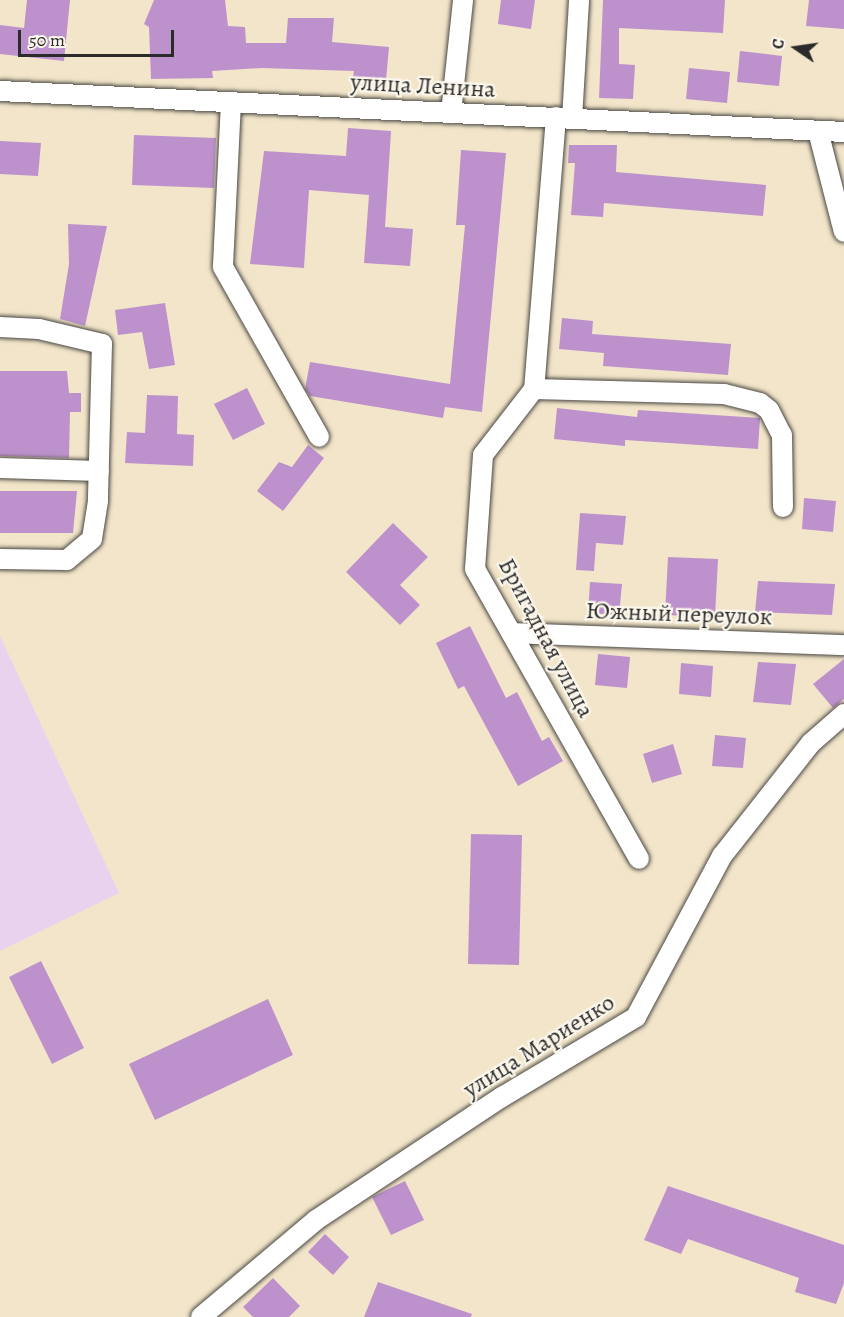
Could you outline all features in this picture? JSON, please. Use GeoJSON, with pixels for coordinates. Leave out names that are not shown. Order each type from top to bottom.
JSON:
{"type":"FeatureCollection","features":[{"type":"Feature","properties":{"kind":"street"},"geometry":{"type":"LineString","coordinates":[[451,113],[463,0]]}},
{"type":"Feature","properties":{"kind":"street"},"geometry":{"type":"LineString","coordinates":[[579,0],[534,389],[724,394],[760,403],[769,410],[782,435],[783,507]]}},
{"type":"Feature","properties":{"kind":"street","name":"улица Ленина"},"geometry":{"type":"LineString","coordinates":[[0,91],[844,132]]}},
{"type":"Feature","properties":{"kind":"street"},"geometry":{"type":"LineString","coordinates":[[231,102],[224,267],[320,437]]}},
{"type":"Feature","properties":{"kind":"street"},"geometry":{"type":"LineString","coordinates":[[818,131],[844,232]]}},
{"type":"Feature","properties":{"kind":"street"},"geometry":{"type":"LineString","coordinates":[[0,327],[39,329],[102,344],[99,471],[92,539],[67,560],[0,559]]}},
{"type":"Feature","properties":{"kind":"street","name":"Бригадная улица"},"geometry":{"type":"LineString","coordinates":[[534,389],[483,455],[475,569],[639,859]]}},
{"type":"Feature","properties":{"kind":"street"},"geometry":{"type":"LineString","coordinates":[[0,468],[99,471]]}},
{"type":"Feature","properties":{"kind":"street","name":"Южный переулок"},"geometry":{"type":"LineString","coordinates":[[512,633],[844,645]]}},
{"type":"Feature","properties":{"kind":"street","name":"улица Мариенко"},"geometry":{"type":"LineString","coordinates":[[201,1317],[316,1220],[502,1097],[636,1017],[722,856],[811,743],[844,714]]}},
{"type":"Feature","properties":{"kind":"shaded area"},"geometry":{"type":"Polygon","coordinates":[[[0,636],[119,893],[0,951],[0,636]]]}},
{"type":"Feature","properties":{"kind":"building"},"geometry":{"type":"Polygon","coordinates":[[[27,0],[70,0],[64,61],[0,54],[0,25],[24,28],[27,0]]]}},
{"type":"Feature","properties":{"kind":"building"},"geometry":{"type":"Polygon","coordinates":[[[154,0],[225,0],[228,26],[245,27],[246,43],[286,43],[288,18],[334,18],[332,42],[389,47],[386,80],[353,77],[354,71],[262,68],[212,71],[213,78],[151,79],[149,27],[144,24],[154,0]]]}},
{"type":"Feature","properties":{"kind":"building"},"geometry":{"type":"Polygon","coordinates":[[[501,0],[535,0],[531,29],[498,24],[501,0]]]}},
{"type":"Feature","properties":{"kind":"building"},"geometry":{"type":"Polygon","coordinates":[[[603,0],[725,0],[723,33],[619,28],[619,64],[635,65],[633,99],[599,98],[603,0]]]}},
{"type":"Feature","properties":{"kind":"building"},"geometry":{"type":"Polygon","coordinates":[[[809,0],[844,0],[844,29],[806,26],[809,0]]]}},
{"type":"Feature","properties":{"kind":"building"},"geometry":{"type":"Polygon","coordinates":[[[740,51],[782,56],[779,86],[737,82],[740,51]]]}},
{"type":"Feature","properties":{"kind":"building"},"geometry":{"type":"Polygon","coordinates":[[[689,68],[730,72],[727,103],[686,99],[689,68]]]}},
{"type":"Feature","properties":{"kind":"building"},"geometry":{"type":"Polygon","coordinates":[[[348,128],[391,131],[385,227],[413,229],[410,266],[364,263],[369,195],[309,190],[304,268],[250,264],[264,151],[346,156],[348,128]]]}},
{"type":"Feature","properties":{"kind":"building"},"geometry":{"type":"Polygon","coordinates":[[[134,135],[216,138],[214,188],[132,185],[134,135]]]}},
{"type":"Feature","properties":{"kind":"building"},"geometry":{"type":"Polygon","coordinates":[[[0,141],[41,143],[38,176],[0,174],[0,141]]]}},
{"type":"Feature","properties":{"kind":"building"},"geometry":{"type":"Polygon","coordinates":[[[569,145],[617,145],[616,172],[766,185],[763,216],[604,203],[603,217],[571,215],[575,163],[568,163],[569,145]]]}},
{"type":"Feature","properties":{"kind":"building"},"geometry":{"type":"Polygon","coordinates":[[[461,150],[506,153],[482,412],[445,407],[443,418],[310,396],[305,389],[310,362],[450,384],[465,225],[456,225],[461,150]]]}},
{"type":"Feature","properties":{"kind":"building"},"geometry":{"type":"Polygon","coordinates":[[[68,224],[107,226],[85,326],[60,319],[69,264],[68,224]]]}},
{"type":"Feature","properties":{"kind":"building"},"geometry":{"type":"Polygon","coordinates":[[[165,303],[175,365],[149,369],[142,332],[118,335],[115,310],[165,303]]]}},
{"type":"Feature","properties":{"kind":"building"},"geometry":{"type":"Polygon","coordinates":[[[562,318],[593,321],[592,334],[731,344],[728,375],[603,366],[604,353],[559,349],[562,318]]]}},
{"type":"Feature","properties":{"kind":"building"},"geometry":{"type":"Polygon","coordinates":[[[0,371],[67,371],[69,393],[81,393],[81,412],[70,412],[69,458],[0,456],[0,371]]]}},
{"type":"Feature","properties":{"kind":"building"},"geometry":{"type":"Polygon","coordinates":[[[247,388],[265,424],[233,440],[214,404],[247,388]]]}},
{"type":"Feature","properties":{"kind":"building"},"geometry":{"type":"Polygon","coordinates":[[[147,395],[178,396],[177,434],[194,435],[193,466],[125,463],[127,432],[145,433],[147,395]]]}},
{"type":"Feature","properties":{"kind":"building"},"geometry":{"type":"Polygon","coordinates":[[[557,408],[637,417],[638,410],[760,418],[758,449],[625,440],[625,446],[554,439],[557,408]]]}},
{"type":"Feature","properties":{"kind":"building"},"geometry":{"type":"Polygon","coordinates":[[[308,445],[324,458],[283,511],[257,491],[279,462],[292,467],[308,445]]]}},
{"type":"Feature","properties":{"kind":"building"},"geometry":{"type":"Polygon","coordinates":[[[0,491],[77,491],[73,533],[0,533],[0,491]]]}},
{"type":"Feature","properties":{"kind":"building"},"geometry":{"type":"Polygon","coordinates":[[[804,498],[836,501],[833,532],[802,529],[804,498]]]}},
{"type":"Feature","properties":{"kind":"building"},"geometry":{"type":"Polygon","coordinates":[[[580,513],[626,516],[623,545],[596,543],[594,571],[576,570],[580,513]]]}},
{"type":"Feature","properties":{"kind":"building"},"geometry":{"type":"Polygon","coordinates":[[[393,523],[428,557],[400,585],[420,605],[400,625],[346,572],[393,523]]]}},
{"type":"Feature","properties":{"kind":"building"},"geometry":{"type":"Polygon","coordinates":[[[668,557],[718,559],[715,617],[665,615],[668,557]]]}},
{"type":"Feature","properties":{"kind":"building"},"geometry":{"type":"Polygon","coordinates":[[[758,581],[835,584],[832,615],[755,612],[758,581]]]}},
{"type":"Feature","properties":{"kind":"building"},"geometry":{"type":"Polygon","coordinates":[[[590,582],[622,584],[619,615],[588,613],[590,582]]]}},
{"type":"Feature","properties":{"kind":"building"},"geometry":{"type":"Polygon","coordinates":[[[470,626],[506,698],[517,692],[542,741],[549,737],[563,761],[518,786],[464,686],[458,689],[436,643],[470,626]]]}},
{"type":"Feature","properties":{"kind":"building"},"geometry":{"type":"Polygon","coordinates":[[[598,654],[630,657],[627,688],[595,685],[598,654]]]}},
{"type":"Feature","properties":{"kind":"building"},"geometry":{"type":"Polygon","coordinates":[[[844,659],[844,699],[833,708],[813,684],[844,659]]]}},
{"type":"Feature","properties":{"kind":"building"},"geometry":{"type":"Polygon","coordinates":[[[758,662],[796,664],[791,705],[753,702],[758,662]]]}},
{"type":"Feature","properties":{"kind":"building"},"geometry":{"type":"Polygon","coordinates":[[[681,663],[713,666],[711,697],[679,694],[681,663]]]}},
{"type":"Feature","properties":{"kind":"building"},"geometry":{"type":"Polygon","coordinates":[[[715,735],[746,738],[743,768],[712,766],[715,735]]]}},
{"type":"Feature","properties":{"kind":"building"},"geometry":{"type":"Polygon","coordinates":[[[673,744],[682,774],[652,783],[643,754],[673,744]]]}},
{"type":"Feature","properties":{"kind":"building"},"geometry":{"type":"Polygon","coordinates":[[[471,834],[522,835],[519,965],[468,964],[471,834]]]}},
{"type":"Feature","properties":{"kind":"building"},"geometry":{"type":"Polygon","coordinates":[[[41,961],[84,1048],[52,1064],[9,977],[41,961]]]}},
{"type":"Feature","properties":{"kind":"building"},"geometry":{"type":"Polygon","coordinates":[[[268,999],[293,1055],[155,1120],[129,1064],[268,999]]]}},
{"type":"Feature","properties":{"kind":"building"},"geometry":{"type":"Polygon","coordinates":[[[405,1181],[424,1220],[391,1235],[372,1197],[405,1181]]]}},
{"type":"Feature","properties":{"kind":"building"},"geometry":{"type":"Polygon","coordinates":[[[668,1186],[844,1245],[844,1283],[836,1304],[795,1292],[799,1278],[688,1239],[681,1254],[644,1240],[668,1186]]]}},
{"type":"Feature","properties":{"kind":"building"},"geometry":{"type":"Polygon","coordinates":[[[325,1234],[349,1257],[333,1275],[308,1252],[325,1234]]]}},
{"type":"Feature","properties":{"kind":"building"},"geometry":{"type":"Polygon","coordinates":[[[273,1278],[300,1306],[289,1317],[253,1317],[243,1307],[273,1278]]]}},
{"type":"Feature","properties":{"kind":"building"},"geometry":{"type":"Polygon","coordinates":[[[378,1282],[472,1314],[471,1317],[364,1317],[378,1282]]]}}]}
